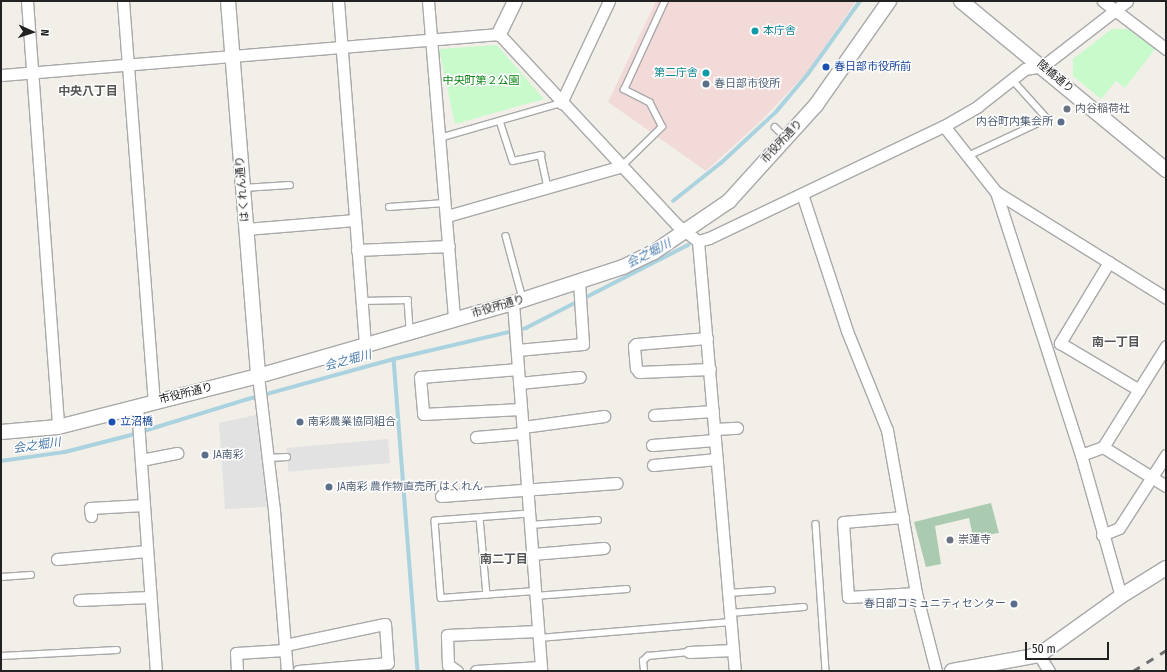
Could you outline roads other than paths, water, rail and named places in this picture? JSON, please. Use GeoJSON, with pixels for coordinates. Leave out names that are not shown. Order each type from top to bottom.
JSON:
{"type":"FeatureCollection","features":[{"type":"Feature","properties":{"kind":"street"},"geometry":{"type":"LineString","coordinates":[[27,1],[58,427]]}},
{"type":"Feature","properties":{"kind":"street"},"geometry":{"type":"LineString","coordinates":[[123,1],[154,402]]}},
{"type":"Feature","properties":{"kind":"street","name":"はくれん通り"},"geometry":{"type":"LineString","coordinates":[[228,1],[259,382]]}},
{"type":"Feature","properties":{"kind":"street"},"geometry":{"type":"LineString","coordinates":[[338,1],[365,344]]}},
{"type":"Feature","properties":{"kind":"street"},"geometry":{"type":"LineString","coordinates":[[428,1],[446,203],[454,319]]}},
{"type":"Feature","properties":{"kind":"street"},"geometry":{"type":"LineString","coordinates":[[499,34],[515,1]]}},
{"type":"Feature","properties":{"kind":"street"},"geometry":{"type":"LineString","coordinates":[[561,103],[609,1]]}},
{"type":"Feature","properties":{"kind":"street","name":"市役所通り"},"geometry":{"type":"LineString","coordinates":[[1,432],[58,427],[138,411],[154,402],[259,382],[365,344],[518,301],[623,267],[686,232],[729,201],[786,138],[839,75],[889,1]]}},
{"type":"Feature","properties":{"kind":"street","name":"陸橋通り"},"geometry":{"type":"LineString","coordinates":[[961,1],[1042,66],[1166,170]]}},
{"type":"Feature","properties":{"kind":"street"},"geometry":{"type":"LineString","coordinates":[[1103,1],[1114,11],[1166,49]]}},
{"type":"Feature","properties":{"kind":"street"},"geometry":{"type":"LineString","coordinates":[[499,34],[561,103],[686,232],[698,240],[709,238],[944,126],[1012,80],[1025,69],[1042,66],[1127,1]]}},
{"type":"Feature","properties":{"kind":"street"},"geometry":{"type":"LineString","coordinates":[[1,75],[499,34]]}},
{"type":"Feature","properties":{"kind":"street"},"geometry":{"type":"LineString","coordinates":[[944,126],[996,192],[1166,298]]}},
{"type":"Feature","properties":{"kind":"street"},"geometry":{"type":"LineString","coordinates":[[447,216],[622,166]]}},
{"type":"Feature","properties":{"kind":"street"},"geometry":{"type":"LineString","coordinates":[[996,192],[1042,341],[1081,455],[1102,535],[1121,596]]}},
{"type":"Feature","properties":{"kind":"street"},"geometry":{"type":"LineString","coordinates":[[802,194],[847,331],[888,430],[916,593],[936,671]]}},
{"type":"Feature","properties":{"kind":"street"},"geometry":{"type":"LineString","coordinates":[[246,229],[355,220]]}},
{"type":"Feature","properties":{"kind":"street"},"geometry":{"type":"LineString","coordinates":[[698,240],[708,338],[735,671]]}},
{"type":"Feature","properties":{"kind":"street"},"geometry":{"type":"LineString","coordinates":[[357,250],[449,246]]}},
{"type":"Feature","properties":{"kind":"street"},"geometry":{"type":"LineString","coordinates":[[1060,343],[1109,262]]}},
{"type":"Feature","properties":{"kind":"street"},"geometry":{"type":"LineString","coordinates":[[517,350],[583,344],[579,282]]}},
{"type":"Feature","properties":{"kind":"street"},"geometry":{"type":"LineString","coordinates":[[476,671],[541,669],[518,369],[516,332],[518,301]]}},
{"type":"Feature","properties":{"kind":"street"},"geometry":{"type":"LineString","coordinates":[[708,338],[636,344],[634,346],[636,368],[639,372],[710,369]]}},
{"type":"Feature","properties":{"kind":"street"},"geometry":{"type":"LineString","coordinates":[[1042,341],[1060,343],[1139,390]]}},
{"type":"Feature","properties":{"kind":"street"},"geometry":{"type":"LineString","coordinates":[[1081,455],[1103,447],[1166,346]]}},
{"type":"Feature","properties":{"kind":"street"},"geometry":{"type":"LineString","coordinates":[[518,369],[420,377],[423,414],[522,409]]}},
{"type":"Feature","properties":{"kind":"street"},"geometry":{"type":"LineString","coordinates":[[519,383],[580,377]]}},
{"type":"Feature","properties":{"kind":"street"},"geometry":{"type":"LineString","coordinates":[[259,382],[287,671]]}},
{"type":"Feature","properties":{"kind":"street"},"geometry":{"type":"LineString","coordinates":[[138,411],[156,671]]}},
{"type":"Feature","properties":{"kind":"street"},"geometry":{"type":"LineString","coordinates":[[654,415],[713,411]]}},
{"type":"Feature","properties":{"kind":"street"},"geometry":{"type":"LineString","coordinates":[[476,437],[604,416]]}},
{"type":"Feature","properties":{"kind":"street"},"geometry":{"type":"LineString","coordinates":[[652,445],[715,435],[737,428]]}},
{"type":"Feature","properties":{"kind":"street"},"geometry":{"type":"LineString","coordinates":[[1103,447],[1166,486]]}},
{"type":"Feature","properties":{"kind":"street"},"geometry":{"type":"LineString","coordinates":[[141,460],[177,453]]}},
{"type":"Feature","properties":{"kind":"street"},"geometry":{"type":"LineString","coordinates":[[1102,535],[1120,528],[1166,455]]}},
{"type":"Feature","properties":{"kind":"street"},"geometry":{"type":"LineString","coordinates":[[653,465],[717,459]]}},
{"type":"Feature","properties":{"kind":"street"},"geometry":{"type":"LineString","coordinates":[[441,496],[617,483]]}},
{"type":"Feature","properties":{"kind":"street"},"geometry":{"type":"LineString","coordinates":[[91,516],[90,508],[144,505]]}},
{"type":"Feature","properties":{"kind":"street"},"geometry":{"type":"LineString","coordinates":[[903,517],[843,522],[848,596],[916,593]]}},
{"type":"Feature","properties":{"kind":"street"},"geometry":{"type":"LineString","coordinates":[[532,554],[604,548]]}},
{"type":"Feature","properties":{"kind":"street"},"geometry":{"type":"LineString","coordinates":[[57,559],[147,551]]}},
{"type":"Feature","properties":{"kind":"street"},"geometry":{"type":"LineString","coordinates":[[952,671],[1039,655],[1121,596],[1166,568]]}},
{"type":"Feature","properties":{"kind":"street"},"geometry":{"type":"LineString","coordinates":[[79,600],[150,597]]}},
{"type":"Feature","properties":{"kind":"street"},"geometry":{"type":"LineString","coordinates":[[237,671],[236,653],[285,648],[385,624],[388,663],[298,671]]}},
{"type":"Feature","properties":{"kind":"street"},"geometry":{"type":"LineString","coordinates":[[457,671],[448,665],[447,635],[538,634]]}},
{"type":"Feature","properties":{"kind":"street"},"geometry":{"type":"LineString","coordinates":[[689,652],[733,650]]}},
{"type":"Feature","properties":{"kind":"street"},"geometry":{"type":"LineString","coordinates":[[1039,655],[1049,671]]}},
{"type":"Feature","properties":{"kind":"lane"},"geometry":{"type":"LineString","coordinates":[[622,166],[662,127],[650,103],[624,90],[665,1]]}},
{"type":"Feature","properties":{"kind":"lane"},"geometry":{"type":"LineString","coordinates":[[968,156],[1048,119],[1012,80]]}},
{"type":"Feature","properties":{"kind":"lane"},"geometry":{"type":"LineString","coordinates":[[440,138],[561,103]]}},
{"type":"Feature","properties":{"kind":"lane"},"geometry":{"type":"LineString","coordinates":[[500,121],[513,161],[541,155],[548,187]]}},
{"type":"Feature","properties":{"kind":"lane"},"geometry":{"type":"LineString","coordinates":[[775,127],[786,138]]}},
{"type":"Feature","properties":{"kind":"lane"},"geometry":{"type":"LineString","coordinates":[[243,188],[290,185]]}},
{"type":"Feature","properties":{"kind":"lane"},"geometry":{"type":"LineString","coordinates":[[389,206],[446,203]]}},
{"type":"Feature","properties":{"kind":"lane"},"geometry":{"type":"LineString","coordinates":[[506,236],[518,301]]}},
{"type":"Feature","properties":{"kind":"lane"},"geometry":{"type":"LineString","coordinates":[[362,301],[408,300],[410,331]]}},
{"type":"Feature","properties":{"kind":"lane"},"geometry":{"type":"LineString","coordinates":[[265,452],[287,457]]}},
{"type":"Feature","properties":{"kind":"lane"},"geometry":{"type":"LineString","coordinates":[[529,514],[435,521],[441,598],[627,589]]}},
{"type":"Feature","properties":{"kind":"lane"},"geometry":{"type":"LineString","coordinates":[[480,518],[487,595]]}},
{"type":"Feature","properties":{"kind":"lane"},"geometry":{"type":"LineString","coordinates":[[530,525],[598,520]]}},
{"type":"Feature","properties":{"kind":"lane"},"geometry":{"type":"LineString","coordinates":[[816,524],[826,671]]}},
{"type":"Feature","properties":{"kind":"lane"},"geometry":{"type":"LineString","coordinates":[[1,577],[31,575]]}},
{"type":"Feature","properties":{"kind":"lane"},"geometry":{"type":"LineString","coordinates":[[728,593],[772,590]]}},
{"type":"Feature","properties":{"kind":"lane"},"geometry":{"type":"LineString","coordinates":[[538,634],[730,618],[804,607]]}},
{"type":"Feature","properties":{"kind":"lane"},"geometry":{"type":"LineString","coordinates":[[1,656],[117,650]]}},
{"type":"Feature","properties":{"kind":"lane"},"geometry":{"type":"LineString","coordinates":[[644,671],[643,661],[648,656],[689,652]]}},
{"type":"Feature","properties":{"kind":"waterway","name":"会之堀川"},"geometry":{"type":"LineString","coordinates":[[673,201],[721,163],[776,112],[808,74],[860,1]]}},
{"type":"Feature","properties":{"kind":"waterway","name":"会之堀川"},"geometry":{"type":"LineString","coordinates":[[1,461],[65,452],[131,435],[245,400],[394,359],[526,328],[688,245]]}},
{"type":"Feature","properties":{"kind":"waterway"},"geometry":{"type":"LineString","coordinates":[[394,359],[418,671]]}},
{"type":"Feature","properties":{"kind":"railway"},"geometry":{"type":"LineString","coordinates":[[1133,671],[1166,650]]}},
{"type":"Feature","properties":{"kind":"place","name":"本庁舎"},"geometry":{"type":"Point","coordinates":[755,31]}},
{"type":"Feature","properties":{"kind":"place","name":"春日部市役所前"},"geometry":{"type":"Point","coordinates":[826,67]}},
{"type":"Feature","properties":{"kind":"place","name":"第二庁舎"},"geometry":{"type":"Point","coordinates":[706,73]}},
{"type":"Feature","properties":{"kind":"place","name":"春日部市役所"},"geometry":{"type":"Point","coordinates":[706,84]}},
{"type":"Feature","properties":{"kind":"place","name":"内谷稲荷社"},"geometry":{"type":"Point","coordinates":[1067,109]}},
{"type":"Feature","properties":{"kind":"place","name":"内谷町内集会所"},"geometry":{"type":"Point","coordinates":[1061,122]}},
{"type":"Feature","properties":{"kind":"place","name":"立沼橋"},"geometry":{"type":"Point","coordinates":[112,422]}},
{"type":"Feature","properties":{"kind":"place","name":"南彩農業協同組合"},"geometry":{"type":"Point","coordinates":[300,422]}},
{"type":"Feature","properties":{"kind":"place","name":"JA南彩"},"geometry":{"type":"Point","coordinates":[205,455]}},
{"type":"Feature","properties":{"kind":"place","name":"JA南彩 農作物直売所 はくれん"},"geometry":{"type":"Point","coordinates":[329,487]}},
{"type":"Feature","properties":{"kind":"place","name":"崇蓮寺"},"geometry":{"type":"Point","coordinates":[950,540]}},
{"type":"Feature","properties":{"kind":"place","name":"春日部コミュニティセンター"},"geometry":{"type":"Point","coordinates":[1014,604]}},
{"type":"Feature","properties":{"kind":"district","name":"中央八丁目"},"geometry":{"type":"Point","coordinates":[88,92]}},
{"type":"Feature","properties":{"kind":"district","name":"南一丁目"},"geometry":{"type":"Point","coordinates":[1116,343]}},
{"type":"Feature","properties":{"kind":"district","name":"南二丁目"},"geometry":{"type":"Point","coordinates":[504,560]}},
{"type":"Feature","properties":{"kind":"park label","name":"中央町第２公園"},"geometry":{"type":"Point","coordinates":[481,81]}}]}
